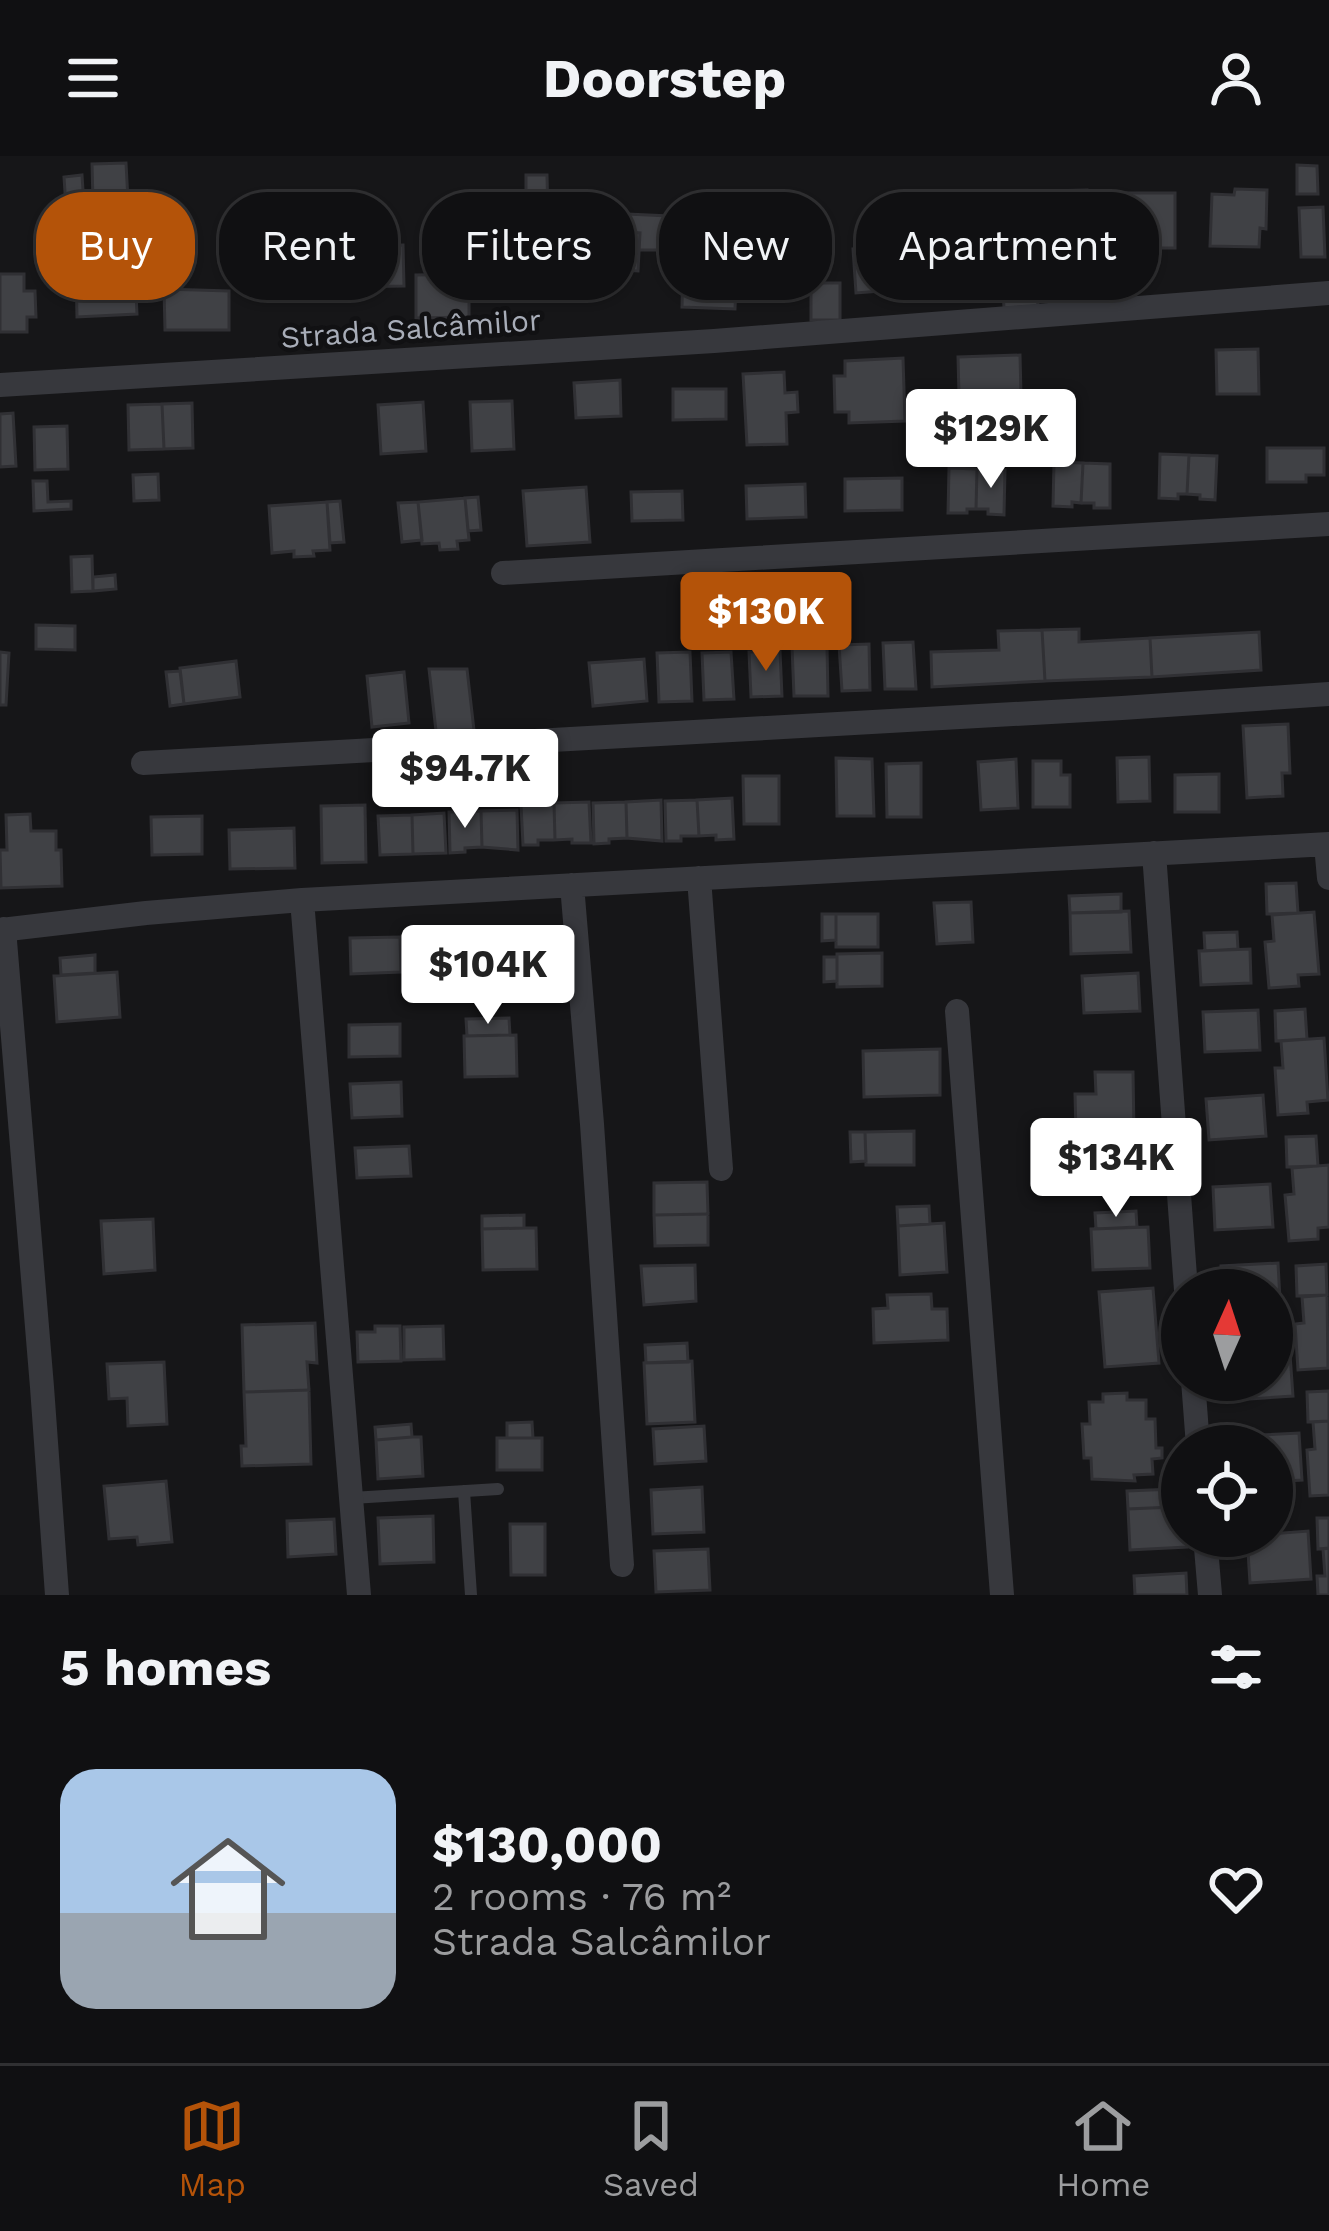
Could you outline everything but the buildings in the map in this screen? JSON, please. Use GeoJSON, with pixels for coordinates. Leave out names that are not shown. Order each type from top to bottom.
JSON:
{"type":"FeatureCollection","features":[{"type":"Feature","properties":{"kind":"street","name":"Strada Salcâmilor"},"geometry":{"type":"LineString","coordinates":[[0,385],[714,340],[1329,293]]}},
{"type":"Feature","properties":{"kind":"street"},"geometry":{"type":"LineString","coordinates":[[503,573],[1329,524]]}},
{"type":"Feature","properties":{"kind":"street"},"geometry":{"type":"LineString","coordinates":[[143,763],[1329,694]]}},
{"type":"Feature","properties":{"kind":"street"},"geometry":{"type":"LineString","coordinates":[[57,1595],[2,930],[302,900],[1328,844],[1329,878]]}},
{"type":"Feature","properties":{"kind":"street"},"geometry":{"type":"LineString","coordinates":[[1154,853],[1184,1269]]}},
{"type":"Feature","properties":{"kind":"street"},"geometry":{"type":"LineString","coordinates":[[699,878],[721,1169]]}},
{"type":"Feature","properties":{"kind":"street"},"geometry":{"type":"LineString","coordinates":[[572,885],[622,1564]]}},
{"type":"Feature","properties":{"kind":"street"},"geometry":{"type":"LineString","coordinates":[[302,900],[358,1595]]}},
{"type":"Feature","properties":{"kind":"street"},"geometry":{"type":"LineString","coordinates":[[957,1011],[1002,1595]]}},
{"type":"Feature","properties":{"kind":"street"},"geometry":{"type":"LineString","coordinates":[[1207,1557],[1210,1595]]}},
{"type":"Feature","properties":{"kind":"lane"},"geometry":{"type":"LineString","coordinates":[[351,1498],[498,1489]]}},
{"type":"Feature","properties":{"kind":"lane"},"geometry":{"type":"LineString","coordinates":[[464,1491],[471,1595]]}}]}
